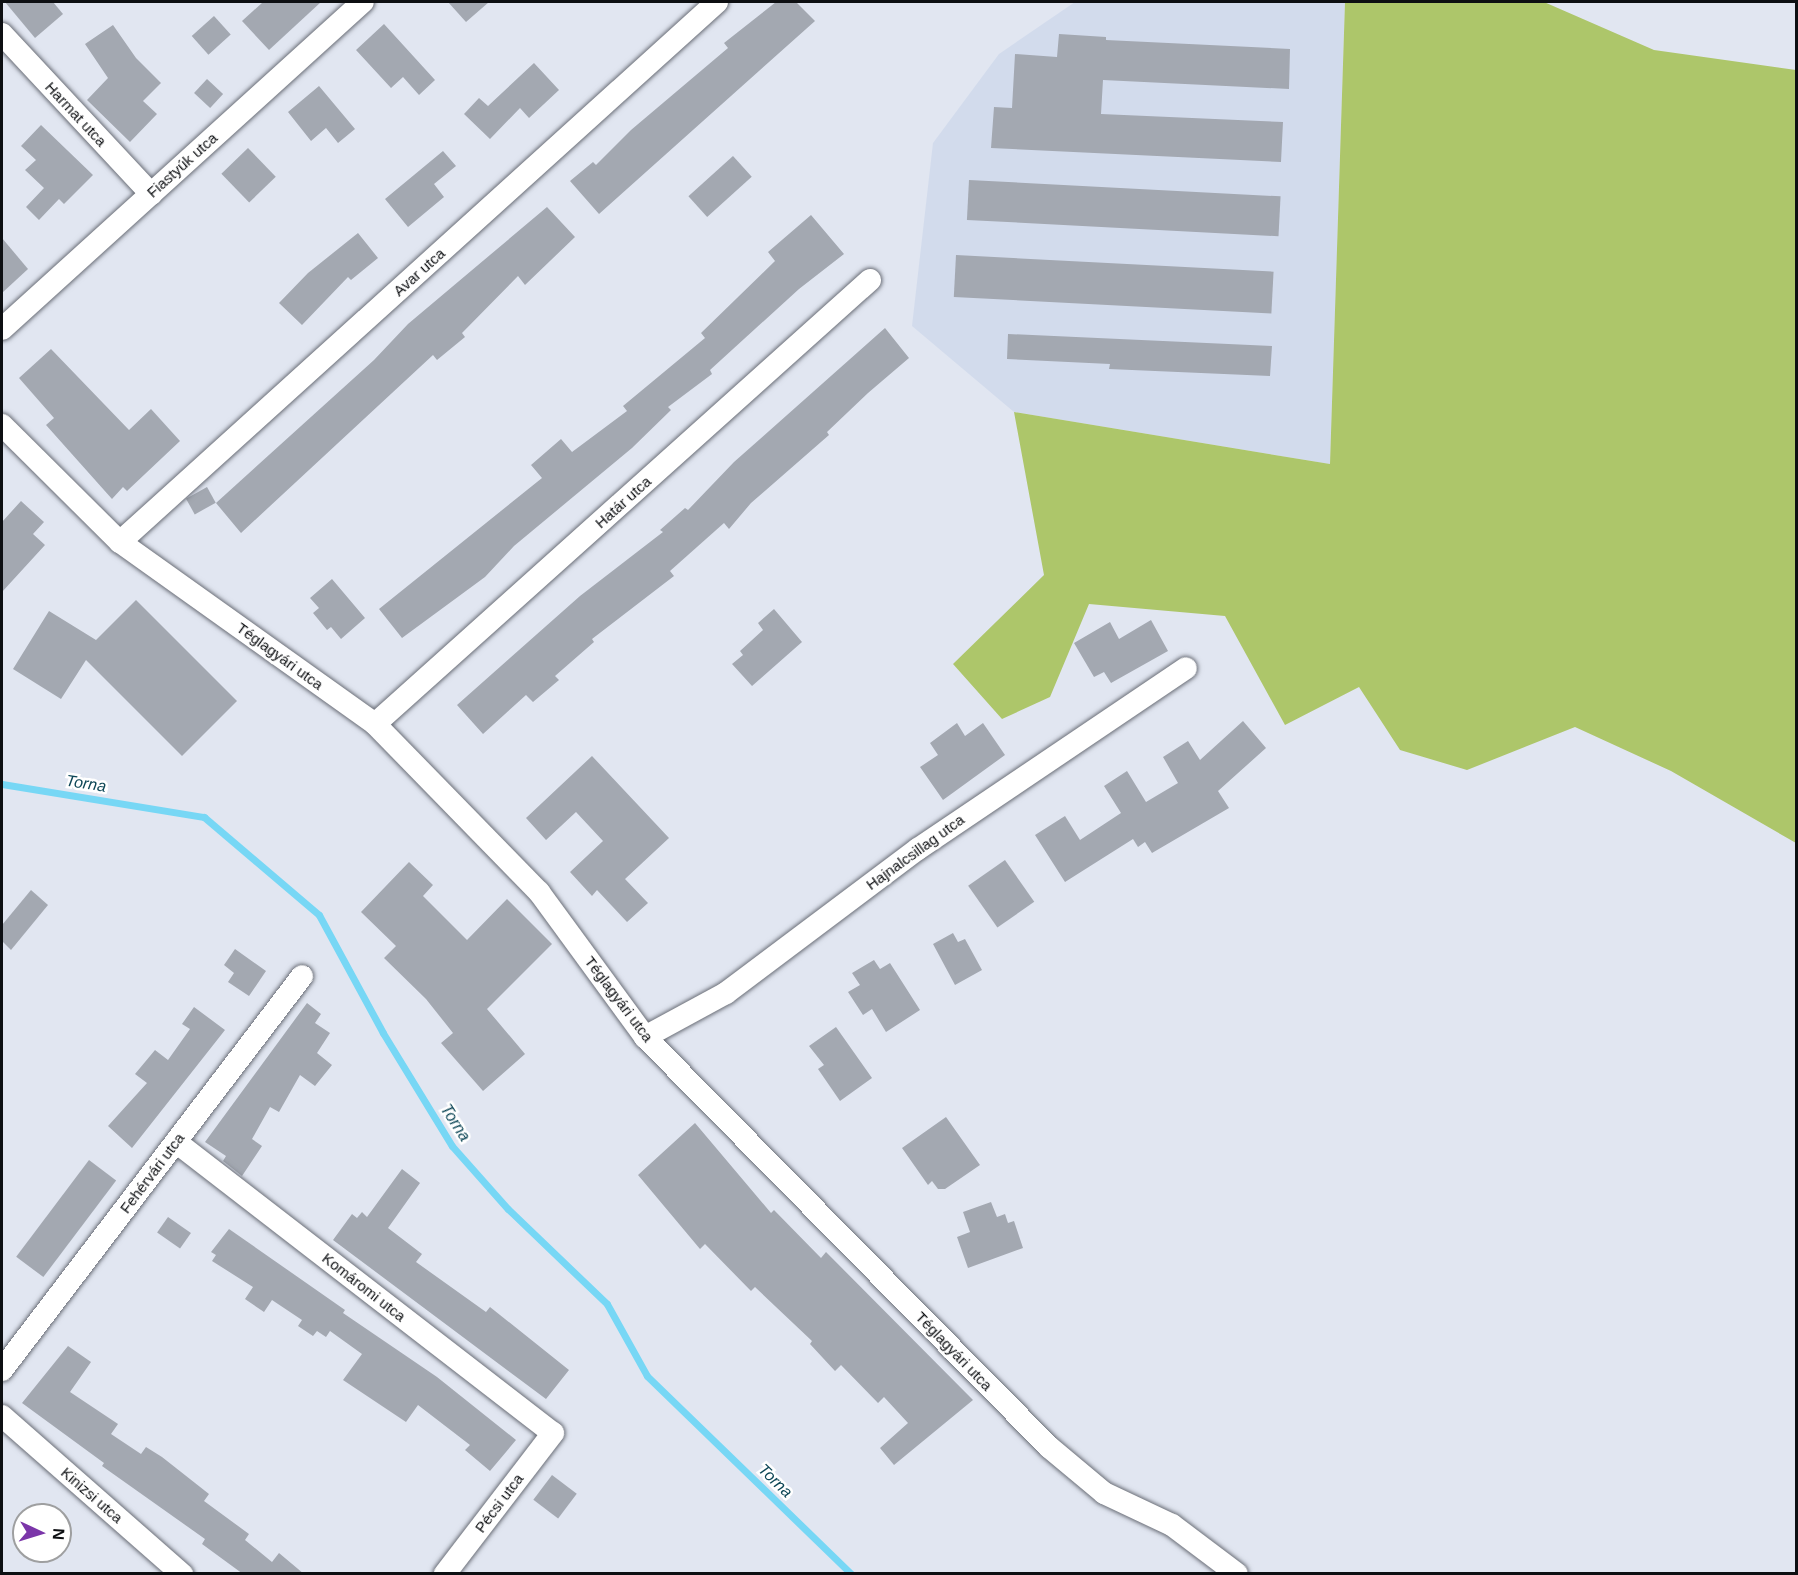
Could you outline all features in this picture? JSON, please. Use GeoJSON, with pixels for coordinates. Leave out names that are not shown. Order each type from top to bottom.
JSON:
{"type":"FeatureCollection","features":[{"type":"Feature","properties":{"kind":"street","name":"Avar utca"},"geometry":{"type":"LineString","coordinates":[[120,542],[717,2]]}},
{"type":"Feature","properties":{"kind":"street","name":"Fiastyúk utca"},"geometry":{"type":"LineString","coordinates":[[2,329],[152,194],[356,4]]}},
{"type":"Feature","properties":{"kind":"street","name":"Harmat utca"},"geometry":{"type":"LineString","coordinates":[[2,34],[152,194]]}},
{"type":"Feature","properties":{"kind":"street","name":"Határ utca"},"geometry":{"type":"LineString","coordinates":[[375,724],[870,280]]}},
{"type":"Feature","properties":{"kind":"street","name":"Téglagyári utca"},"geometry":{"type":"LineString","coordinates":[[2,425],[120,542],[375,724],[539,892],[645,1037],[1049,1447],[1104,1493],[1172,1525],[1237,1574]]}},
{"type":"Feature","properties":{"kind":"street","name":"Hajnalcsillag utca"},"geometry":{"type":"LineString","coordinates":[[645,1037],[726,993],[918,849],[1186,668]]}},
{"type":"Feature","properties":{"kind":"street","name":"Fehérvári utca"},"geometry":{"type":"LineString","coordinates":[[2,1370],[302,976]]}},
{"type":"Feature","properties":{"kind":"street","name":"Komáromi utca"},"geometry":{"type":"LineString","coordinates":[[176,1142],[552,1433]]}},
{"type":"Feature","properties":{"kind":"street","name":"Kinizsi utca"},"geometry":{"type":"LineString","coordinates":[[2,1416],[182,1574]]}},
{"type":"Feature","properties":{"kind":"street","name":"Pécsi utca"},"geometry":{"type":"LineString","coordinates":[[445,1574],[552,1433]]}},
{"type":"Feature","properties":{"kind":"shaded area"},"geometry":{"type":"Polygon","coordinates":[[[1075,2],[1345,2],[1330,464],[1014,412],[912,326],[933,143],[999,54],[1075,2]]]}},
{"type":"Feature","properties":{"kind":"green space"},"geometry":{"type":"Polygon","coordinates":[[[1345,2],[1544,2],[1654,50],[1796,70],[1796,843],[1671,771],[1575,727],[1467,770],[1400,750],[1359,687],[1285,725],[1225,616],[1089,604],[1050,697],[1002,719],[953,664],[1044,575],[1014,412],[1330,464],[1345,2]]]}},
{"type":"Feature","properties":{"kind":"building"},"geometry":{"type":"Polygon","coordinates":[[[5,2],[53,2],[63,14],[35,38],[5,2]]]}},
{"type":"Feature","properties":{"kind":"building"},"geometry":{"type":"Polygon","coordinates":[[[263,2],[321,2],[269,50],[242,21],[263,2]]]}},
{"type":"Feature","properties":{"kind":"building"},"geometry":{"type":"Polygon","coordinates":[[[448,2],[489,2],[466,22],[448,2]]]}},
{"type":"Feature","properties":{"kind":"building"},"geometry":{"type":"Polygon","coordinates":[[[776,2],[796,2],[815,21],[599,214],[570,181],[593,162],[596,165],[631,130],[728,48],[724,43],[776,2]]]}},
{"type":"Feature","properties":{"kind":"building"},"geometry":{"type":"Polygon","coordinates":[[[214,16],[231,35],[208,55],[192,36],[214,16]]]}},
{"type":"Feature","properties":{"kind":"building"},"geometry":{"type":"Polygon","coordinates":[[[384,24],[435,80],[419,95],[403,77],[391,88],[356,50],[384,24]]]}},
{"type":"Feature","properties":{"kind":"building"},"geometry":{"type":"Polygon","coordinates":[[[113,25],[136,58],[161,83],[143,101],[157,114],[130,142],[87,100],[108,78],[85,44],[113,25]]]}},
{"type":"Feature","properties":{"kind":"building"},"geometry":{"type":"Polygon","coordinates":[[[1059,34],[1106,37],[1106,40],[1290,49],[1289,89],[1103,80],[1101,114],[1283,122],[1281,162],[991,148],[994,107],[1012,108],[1015,54],[1057,57],[1059,34]]]}},
{"type":"Feature","properties":{"kind":"building"},"geometry":{"type":"Polygon","coordinates":[[[534,63],[559,90],[529,118],[520,108],[490,139],[464,114],[479,98],[488,106],[534,63]]]}},
{"type":"Feature","properties":{"kind":"building"},"geometry":{"type":"Polygon","coordinates":[[[207,79],[223,94],[210,108],[194,93],[207,79]]]}},
{"type":"Feature","properties":{"kind":"building"},"geometry":{"type":"Polygon","coordinates":[[[319,86],[355,129],[338,143],[326,128],[311,141],[288,112],[319,86]]]}},
{"type":"Feature","properties":{"kind":"building"},"geometry":{"type":"Polygon","coordinates":[[[41,125],[93,175],[64,204],[59,199],[39,220],[26,207],[44,188],[25,170],[36,160],[21,146],[41,125]]]}},
{"type":"Feature","properties":{"kind":"building"},"geometry":{"type":"Polygon","coordinates":[[[248,148],[276,177],[249,202],[221,174],[248,148]]]}},
{"type":"Feature","properties":{"kind":"building"},"geometry":{"type":"Polygon","coordinates":[[[443,151],[456,166],[434,184],[444,197],[408,227],[385,199],[443,151]]]}},
{"type":"Feature","properties":{"kind":"building"},"geometry":{"type":"Polygon","coordinates":[[[733,156],[752,177],[707,217],[688,196],[733,156]]]}},
{"type":"Feature","properties":{"kind":"building"},"geometry":{"type":"Polygon","coordinates":[[[969,180],[1281,196],[1278,236],[967,220],[969,180]]]}},
{"type":"Feature","properties":{"kind":"building"},"geometry":{"type":"Polygon","coordinates":[[[547,207],[575,237],[525,285],[518,276],[462,333],[465,337],[437,360],[433,355],[241,533],[216,503],[374,360],[408,324],[547,207]]]}},
{"type":"Feature","properties":{"kind":"building"},"geometry":{"type":"Polygon","coordinates":[[[811,215],[844,254],[799,289],[710,370],[712,374],[668,407],[671,410],[632,448],[514,546],[485,577],[402,638],[379,609],[542,478],[531,465],[561,439],[572,452],[627,411],[623,406],[705,338],[701,333],[775,261],[768,252],[811,215]]]}},
{"type":"Feature","properties":{"kind":"building"},"geometry":{"type":"Polygon","coordinates":[[[358,233],[378,258],[351,280],[348,277],[302,325],[279,303],[308,273],[358,233]]]}},
{"type":"Feature","properties":{"kind":"building"},"geometry":{"type":"Polygon","coordinates":[[[2,238],[28,269],[2,293],[2,238]]]}},
{"type":"Feature","properties":{"kind":"building"},"geometry":{"type":"Polygon","coordinates":[[[956,255],[1274,272],[1271,314],[954,297],[956,255]]]}},
{"type":"Feature","properties":{"kind":"building"},"geometry":{"type":"Polygon","coordinates":[[[885,328],[909,358],[827,432],[829,435],[751,503],[729,529],[724,523],[670,571],[674,576],[592,639],[594,642],[555,676],[559,680],[533,702],[526,695],[483,734],[457,705],[580,596],[663,532],[660,530],[685,508],[688,510],[734,462],[885,328]]]}},
{"type":"Feature","properties":{"kind":"building"},"geometry":{"type":"Polygon","coordinates":[[[1008,334],[1272,346],[1270,376],[1109,369],[1110,364],[1007,359],[1008,334]]]}},
{"type":"Feature","properties":{"kind":"building"},"geometry":{"type":"Polygon","coordinates":[[[51,349],[129,430],[151,409],[180,441],[127,491],[123,487],[112,499],[46,425],[54,418],[19,378],[51,349]]]}},
{"type":"Feature","properties":{"kind":"building"},"geometry":{"type":"Polygon","coordinates":[[[207,487],[216,503],[195,514],[186,499],[207,487]]]}},
{"type":"Feature","properties":{"kind":"building"},"geometry":{"type":"Polygon","coordinates":[[[21,501],[44,522],[33,534],[45,545],[2,592],[2,522],[21,501]]]}},
{"type":"Feature","properties":{"kind":"building"},"geometry":{"type":"Polygon","coordinates":[[[332,579],[365,618],[341,639],[331,627],[327,630],[313,613],[319,608],[310,598],[332,579]]]}},
{"type":"Feature","properties":{"kind":"building"},"geometry":{"type":"Polygon","coordinates":[[[136,600],[237,701],[182,756],[86,660],[61,699],[13,669],[49,611],[96,640],[136,600]]]}},
{"type":"Feature","properties":{"kind":"building"},"geometry":{"type":"Polygon","coordinates":[[[774,609],[802,642],[752,686],[732,664],[743,655],[740,651],[763,630],[758,623],[774,609]]]}},
{"type":"Feature","properties":{"kind":"building"},"geometry":{"type":"Polygon","coordinates":[[[1151,620],[1168,651],[1111,683],[1104,672],[1094,677],[1074,643],[1110,622],[1119,639],[1151,620]]]}},
{"type":"Feature","properties":{"kind":"building"},"geometry":{"type":"Polygon","coordinates":[[[1243,721],[1266,748],[1218,791],[1229,808],[1152,853],[1145,842],[1138,847],[1133,839],[1065,882],[1035,835],[1065,816],[1080,840],[1121,813],[1104,786],[1127,771],[1146,802],[1178,783],[1163,757],[1188,741],[1200,760],[1243,721]]]}},
{"type":"Feature","properties":{"kind":"building"},"geometry":{"type":"Polygon","coordinates":[[[957,723],[965,736],[983,723],[1005,755],[943,800],[920,767],[938,755],[930,743],[957,723]]]}},
{"type":"Feature","properties":{"kind":"building"},"geometry":{"type":"Polygon","coordinates":[[[592,756],[669,838],[625,879],[648,903],[627,922],[597,890],[592,896],[570,872],[603,841],[576,812],[546,840],[526,818],[592,756]]]}},
{"type":"Feature","properties":{"kind":"building"},"geometry":{"type":"Polygon","coordinates":[[[1005,860],[1034,902],[997,928],[968,886],[1005,860]]]}},
{"type":"Feature","properties":{"kind":"building"},"geometry":{"type":"Polygon","coordinates":[[[409,862],[433,885],[423,896],[467,940],[507,899],[552,944],[487,1009],[525,1054],[483,1091],[441,1043],[453,1033],[426,999],[384,958],[396,946],[361,912],[409,862]]]}},
{"type":"Feature","properties":{"kind":"building"},"geometry":{"type":"Polygon","coordinates":[[[31,890],[48,905],[11,950],[2,941],[2,925],[31,890]]]}},
{"type":"Feature","properties":{"kind":"building"},"geometry":{"type":"Polygon","coordinates":[[[953,933],[958,942],[965,939],[982,970],[955,985],[933,944],[953,933]]]}},
{"type":"Feature","properties":{"kind":"building"},"geometry":{"type":"Polygon","coordinates":[[[235,949],[266,971],[249,996],[228,982],[234,973],[224,965],[235,949]]]}},
{"type":"Feature","properties":{"kind":"building"},"geometry":{"type":"Polygon","coordinates":[[[874,960],[880,969],[890,963],[920,1010],[886,1032],[872,1009],[863,1015],[848,992],[860,985],[852,973],[874,960]]]}},
{"type":"Feature","properties":{"kind":"building"},"geometry":{"type":"Polygon","coordinates":[[[307,1003],[321,1014],[315,1023],[330,1033],[317,1053],[332,1065],[315,1086],[300,1075],[279,1112],[270,1107],[252,1139],[262,1146],[242,1176],[223,1161],[226,1156],[205,1142],[307,1003]]]}},
{"type":"Feature","properties":{"kind":"building"},"geometry":{"type":"Polygon","coordinates":[[[194,1007],[225,1030],[132,1148],[108,1126],[147,1083],[135,1074],[155,1050],[168,1060],[190,1029],[182,1024],[194,1007]]]}},
{"type":"Feature","properties":{"kind":"building"},"geometry":{"type":"Polygon","coordinates":[[[836,1027],[872,1078],[840,1101],[818,1069],[824,1065],[809,1046],[836,1027]]]}},
{"type":"Feature","properties":{"kind":"building"},"geometry":{"type":"Polygon","coordinates":[[[946,1117],[980,1165],[945,1189],[938,1189],[932,1181],[928,1185],[902,1148],[946,1117]]]}},
{"type":"Feature","properties":{"kind":"building"},"geometry":{"type":"Polygon","coordinates":[[[695,1123],[771,1213],[774,1210],[821,1258],[826,1252],[973,1400],[894,1465],[880,1448],[908,1423],[884,1397],[878,1403],[841,1365],[835,1371],[810,1344],[812,1341],[755,1287],[751,1291],[705,1244],[700,1249],[638,1175],[695,1123]]]}},
{"type":"Feature","properties":{"kind":"building"},"geometry":{"type":"Polygon","coordinates":[[[89,1160],[116,1180],[43,1277],[16,1257],[89,1160]]]}},
{"type":"Feature","properties":{"kind":"building"},"geometry":{"type":"Polygon","coordinates":[[[402,1169],[420,1183],[388,1228],[422,1254],[416,1262],[486,1312],[490,1307],[569,1370],[546,1399],[333,1240],[352,1214],[357,1218],[362,1212],[367,1217],[402,1169]]]}},
{"type":"Feature","properties":{"kind":"building"},"geometry":{"type":"Polygon","coordinates":[[[991,1202],[997,1217],[1005,1214],[1008,1223],[1014,1221],[1023,1248],[968,1268],[957,1237],[970,1232],[963,1212],[991,1202]]]}},
{"type":"Feature","properties":{"kind":"building"},"geometry":{"type":"Polygon","coordinates":[[[168,1217],[191,1233],[180,1249],[157,1233],[168,1217]]]}},
{"type":"Feature","properties":{"kind":"building"},"geometry":{"type":"Polygon","coordinates":[[[229,1229],[345,1310],[343,1313],[437,1377],[516,1440],[490,1471],[465,1450],[470,1445],[418,1405],[406,1422],[343,1380],[362,1354],[330,1331],[326,1337],[317,1331],[313,1336],[298,1326],[302,1320],[272,1300],[264,1312],[245,1299],[253,1287],[212,1261],[216,1255],[211,1252],[229,1229]]]}},
{"type":"Feature","properties":{"kind":"building"},"geometry":{"type":"Polygon","coordinates":[[[68,1346],[91,1362],[70,1392],[118,1424],[111,1434],[141,1454],[146,1447],[162,1457],[209,1494],[204,1501],[249,1534],[245,1540],[272,1562],[279,1553],[304,1574],[243,1574],[202,1544],[205,1539],[102,1466],[104,1463],[22,1403],[68,1346]]]}},
{"type":"Feature","properties":{"kind":"building"},"geometry":{"type":"Polygon","coordinates":[[[552,1475],[577,1494],[558,1518],[533,1500],[552,1475]]]}},
{"type":"Feature","properties":{"kind":"waterway","name":"Torna"},"geometry":{"type":"LineString","coordinates":[[2,784],[204,817],[319,915],[383,1033],[452,1146],[508,1209],[607,1304],[647,1376],[851,1574]]}}]}
